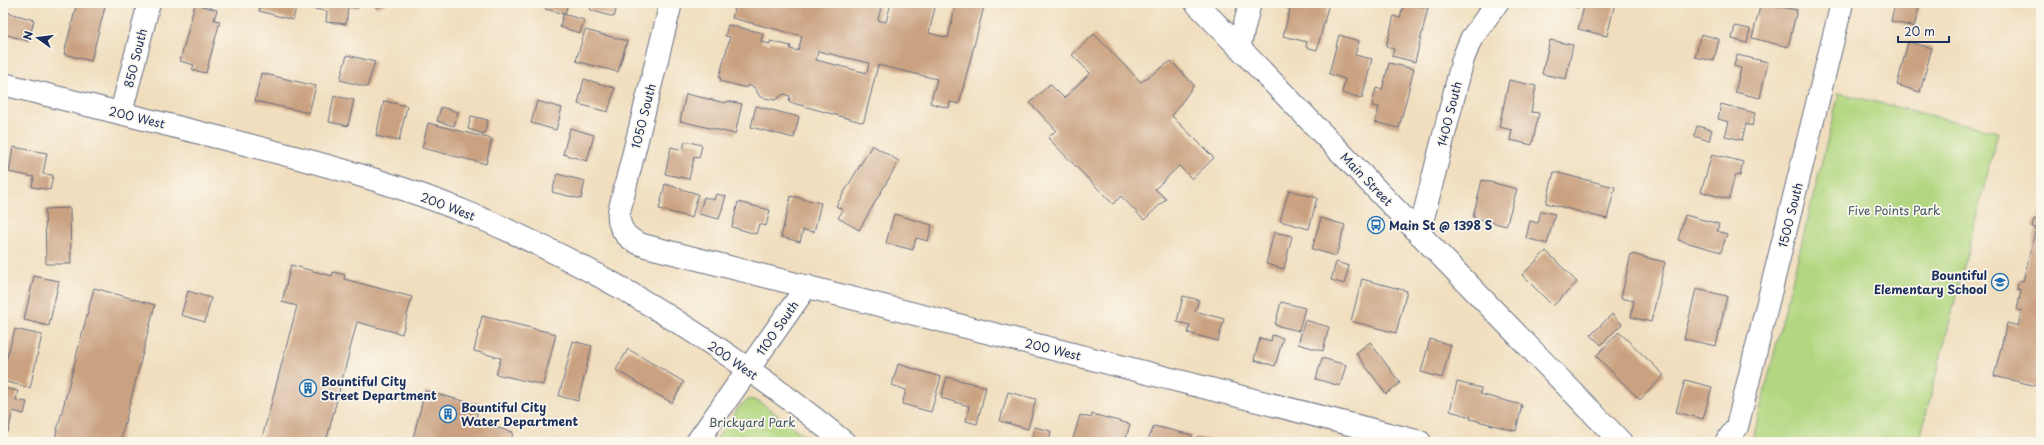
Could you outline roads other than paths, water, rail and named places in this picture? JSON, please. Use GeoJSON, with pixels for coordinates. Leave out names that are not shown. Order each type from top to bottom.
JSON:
{"type":"FeatureCollection","features":[{"type":"Feature","properties":{"kind":"street","name":"850 South"},"geometry":{"type":"LineString","coordinates":[[121,113],[149,3]]}},
{"type":"Feature","properties":{"kind":"street","name":"1050 South"},"geometry":{"type":"LineString","coordinates":[[622,229],[618,220],[619,212],[671,3]]}},
{"type":"Feature","properties":{"kind":"street","name":"Main Street"},"geometry":{"type":"LineString","coordinates":[[1196,3],[1615,440]]}},
{"type":"Feature","properties":{"kind":"street"},"geometry":{"type":"LineString","coordinates":[[1239,48],[1250,3]]}},
{"type":"Feature","properties":{"kind":"street","name":"1400 South"},"geometry":{"type":"LineString","coordinates":[[1419,234],[1463,59],[1471,39],[1497,3]]}},
{"type":"Feature","properties":{"kind":"street","name":"1500 South"},"geometry":{"type":"LineString","coordinates":[[1735,437],[1842,3]]}},
{"type":"Feature","properties":{"kind":"street","name":"200 West"},"geometry":{"type":"LineString","coordinates":[[3,84],[322,165],[403,189],[467,212],[523,237],[638,297],[748,370],[844,442]]}},
{"type":"Feature","properties":{"kind":"street","name":"200 West"},"geometry":{"type":"LineString","coordinates":[[622,229],[632,240],[646,246],[1420,442]]}},
{"type":"Feature","properties":{"kind":"street","name":"1100 South"},"geometry":{"type":"LineString","coordinates":[[748,370],[807,286]]}},
{"type":"Feature","properties":{"kind":"street"},"geometry":{"type":"LineString","coordinates":[[697,442],[748,370]]}},
{"type":"Feature","properties":{"kind":"place","name":"Main St @ 1398 S"},"geometry":{"type":"Point","coordinates":[1376,225]}},
{"type":"Feature","properties":{"kind":"place","name":"Bountiful Elementary School"},"geometry":{"type":"Point","coordinates":[2000,282]}},
{"type":"Feature","properties":{"kind":"place","name":"Bountiful City Street Department"},"geometry":{"type":"Point","coordinates":[308,388]}},
{"type":"Feature","properties":{"kind":"place","name":"Bountiful City Water Department"},"geometry":{"type":"Point","coordinates":[448,414]}},
{"type":"Feature","properties":{"kind":"park label","name":"Five Points Park"},"geometry":{"type":"Point","coordinates":[1894,210]}},
{"type":"Feature","properties":{"kind":"park label","name":"Brickyard Park"},"geometry":{"type":"Point","coordinates":[752,422]}}]}
